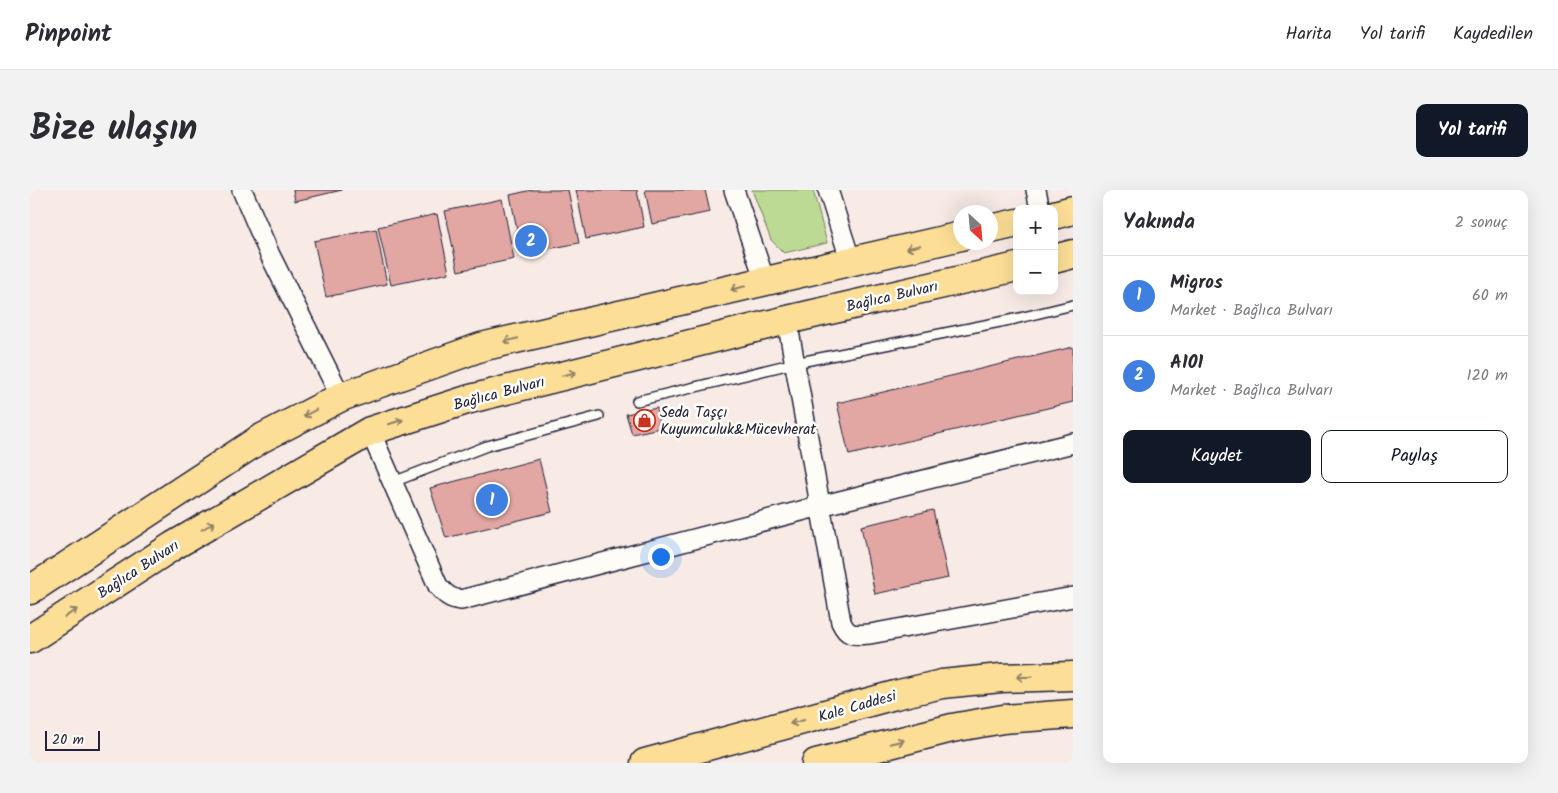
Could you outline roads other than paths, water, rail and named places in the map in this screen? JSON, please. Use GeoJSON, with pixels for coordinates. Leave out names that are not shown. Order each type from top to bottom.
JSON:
{"type":"FeatureCollection","features":[{"type":"Feature","properties":{"kind":"main road"},"geometry":{"type":"LineString","coordinates":[[1058,214],[1073,210]]}},
{"type":"Feature","properties":{"kind":"main road"},"geometry":{"type":"LineString","coordinates":[[998,227],[1013,224]]}},
{"type":"Feature","properties":{"kind":"main road"},"geometry":{"type":"LineString","coordinates":[[30,590],[260,439],[341,397],[481,347],[953,238]]}},
{"type":"Feature","properties":{"kind":"main road"},"geometry":{"type":"LineString","coordinates":[[1058,258],[1073,254]]}},
{"type":"Feature","properties":{"kind":"main road","name":"Bağlıca Bulvarı"},"geometry":{"type":"LineString","coordinates":[[30,639],[173,546],[370,431],[470,399],[787,320],[1013,269]]}},
{"type":"Feature","properties":{"kind":"main road","name":"Kale Caddesi"},"geometry":{"type":"LineString","coordinates":[[645,763],[942,684],[1002,678],[1073,676]]}},
{"type":"Feature","properties":{"kind":"main road"},"geometry":{"type":"LineString","coordinates":[[816,763],[952,728],[1003,719],[1073,714]]}},
{"type":"Feature","properties":{"kind":"street"},"geometry":{"type":"LineString","coordinates":[[242,190],[270,255],[341,397]]}},
{"type":"Feature","properties":{"kind":"street"},"geometry":{"type":"LineString","coordinates":[[734,190],[765,281]]}},
{"type":"Feature","properties":{"kind":"street"},"geometry":{"type":"LineString","coordinates":[[828,190],[851,262]]}},
{"type":"Feature","properties":{"kind":"street"},"geometry":{"type":"LineString","coordinates":[[1036,190],[1039,205]]}},
{"type":"Feature","properties":{"kind":"street"},"geometry":{"type":"LineString","coordinates":[[787,320],[841,622],[845,630],[854,635],[870,634],[1073,597]]}},
{"type":"Feature","properties":{"kind":"street"},"geometry":{"type":"LineString","coordinates":[[370,431],[438,586],[452,599],[461,600],[820,506],[1073,443]]}},
{"type":"Feature","properties":{"kind":"lane"},"geometry":{"type":"LineString","coordinates":[[637,402],[795,363],[1015,319],[1073,304]]}},
{"type":"Feature","properties":{"kind":"lane"},"geometry":{"type":"LineString","coordinates":[[393,482],[487,446],[600,416]]}},
{"type":"Feature","properties":{"kind":"place","name":"A101"},"geometry":{"type":"Point","coordinates":[531,241]}},
{"type":"Feature","properties":{"kind":"place","name":"Seda Taşçı Kuyumculuk&Mücevherat"},"geometry":{"type":"Point","coordinates":[644,421]}},
{"type":"Feature","properties":{"kind":"place","name":"Migros"},"geometry":{"type":"Point","coordinates":[492,500]}}]}
